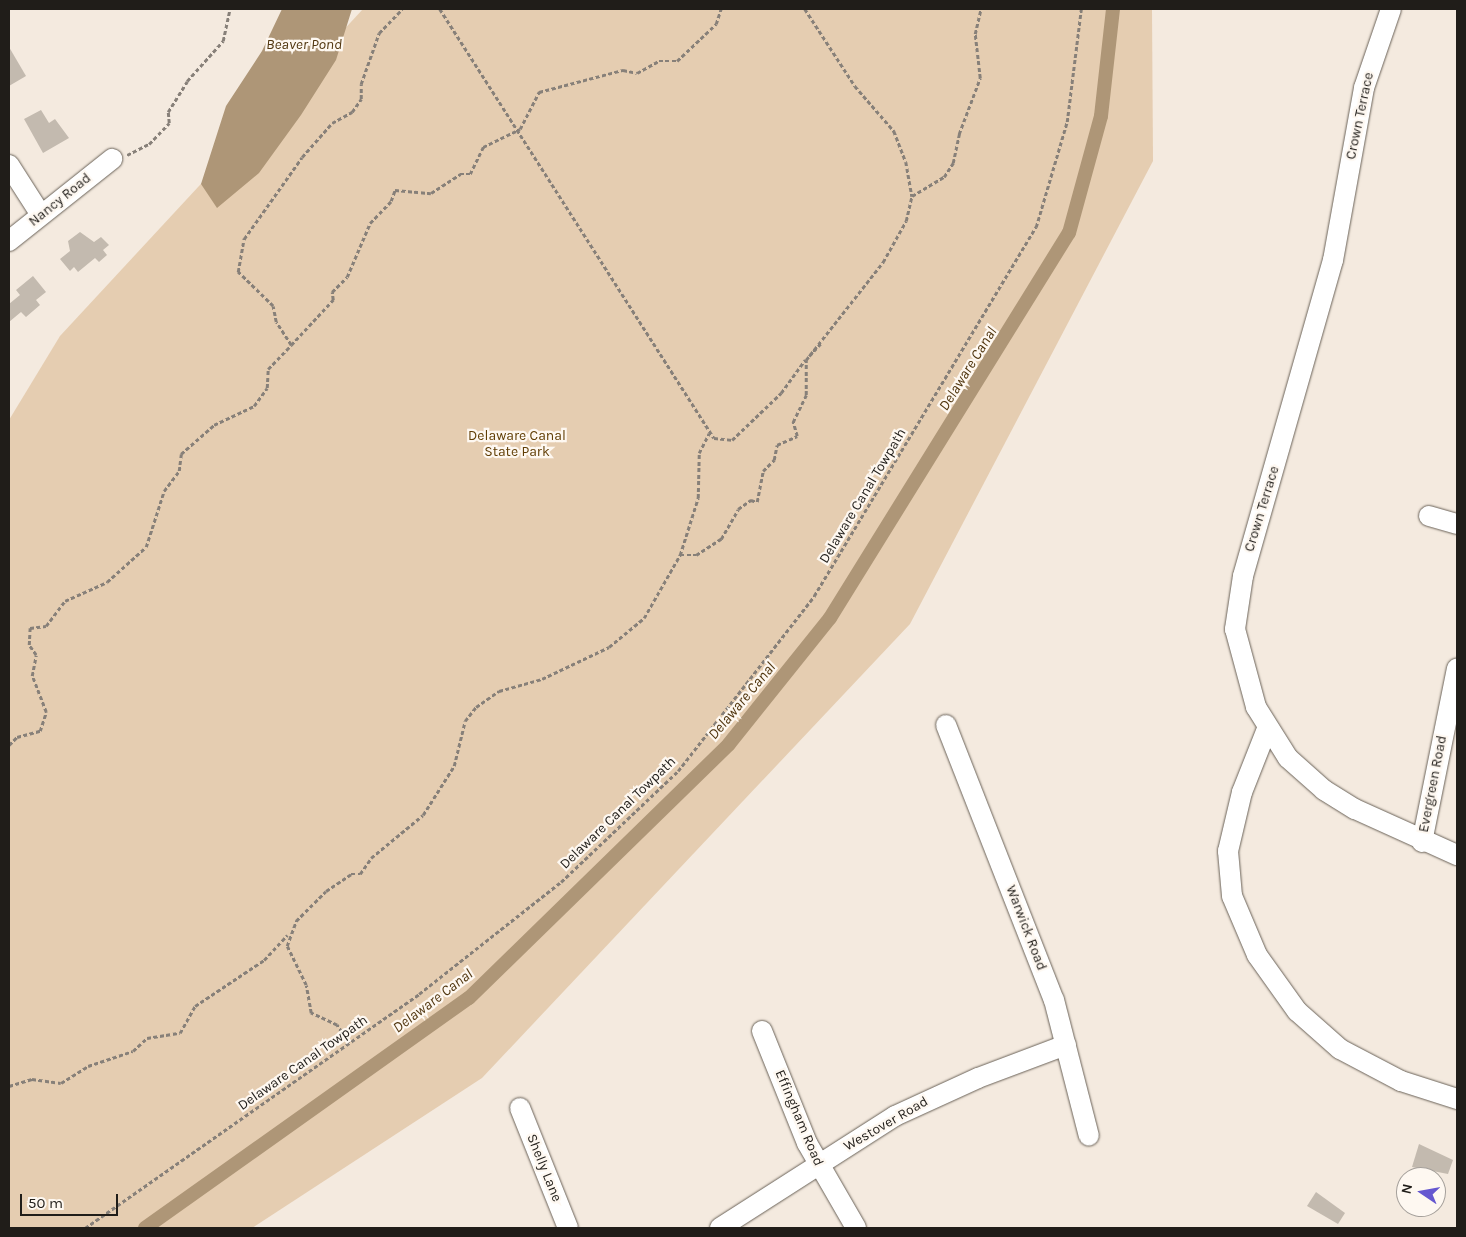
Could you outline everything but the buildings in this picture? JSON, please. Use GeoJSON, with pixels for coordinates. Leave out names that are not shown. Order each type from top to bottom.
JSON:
{"type":"FeatureCollection","features":[{"type":"Feature","properties":{"kind":"street","name":"Crown Terrace"},"geometry":{"type":"LineString","coordinates":[[1391,9],[1372,60],[1332,260],[1237,602],[1235,629],[1241,663],[1267,729],[1288,758],[1324,790],[1422,842],[1457,855]]}},
{"type":"Feature","properties":{"kind":"street","name":"Nancy Road"},"geometry":{"type":"LineString","coordinates":[[9,241],[112,158]]}},
{"type":"Feature","properties":{"kind":"street"},"geometry":{"type":"LineString","coordinates":[[9,165],[40,216]]}},
{"type":"Feature","properties":{"kind":"street"},"geometry":{"type":"LineString","coordinates":[[1429,516],[1457,524]]}},
{"type":"Feature","properties":{"kind":"street","name":"Evergreen Road"},"geometry":{"type":"LineString","coordinates":[[1422,842],[1457,668]]}},
{"type":"Feature","properties":{"kind":"street","name":"Warwick Road"},"geometry":{"type":"LineString","coordinates":[[946,725],[1054,1000],[1089,1136]]}},
{"type":"Feature","properties":{"kind":"street"},"geometry":{"type":"LineString","coordinates":[[1267,729],[1242,792],[1228,851],[1232,896],[1257,955],[1297,1011],[1340,1049],[1401,1082],[1457,1099]]}},
{"type":"Feature","properties":{"kind":"street","name":"Effingham Road"},"geometry":{"type":"LineString","coordinates":[[762,1031],[819,1164],[856,1228]]}},
{"type":"Feature","properties":{"kind":"street","name":"Westover Road"},"geometry":{"type":"LineString","coordinates":[[720,1228],[819,1164],[936,1096],[1066,1045]]}},
{"type":"Feature","properties":{"kind":"street","name":"Shelly Lane"},"geometry":{"type":"LineString","coordinates":[[520,1108],[568,1228]]}},
{"type":"Feature","properties":{"kind":"path"},"geometry":{"type":"LineString","coordinates":[[112,158],[124,162],[129,150],[149,144],[169,123],[168,112],[188,81],[223,41],[230,9]]}},
{"type":"Feature","properties":{"kind":"path"},"geometry":{"type":"LineString","coordinates":[[291,345],[276,322],[273,306],[238,272],[244,239],[302,157],[332,123],[352,112],[360,99],[360,84],[379,33],[402,9]]}},
{"type":"Feature","properties":{"kind":"path"},"geometry":{"type":"LineString","coordinates":[[440,9],[489,81],[492,97],[520,129],[548,183],[709,433],[732,440],[781,393],[883,262],[906,221],[912,196],[906,162],[894,131],[855,86],[805,9]]}},
{"type":"Feature","properties":{"kind":"path"},"geometry":{"type":"LineString","coordinates":[[9,745],[17,737],[40,731],[46,712],[32,676],[36,655],[29,645],[30,628],[46,626],[65,600],[107,582],[146,547],[164,491],[178,472],[181,454],[214,425],[254,406],[267,388],[268,369],[333,300],[332,292],[347,277],[370,223],[395,190],[431,193],[460,174],[470,174],[483,146],[520,129],[539,92],[623,70],[637,72],[659,61],[677,61],[716,24],[721,9]]}},
{"type":"Feature","properties":{"kind":"path"},"geometry":{"type":"LineString","coordinates":[[912,196],[944,177],[954,163],[958,134],[980,78],[975,34],[981,9]]}},
{"type":"Feature","properties":{"kind":"path","name":"Delaware Canal Towpath"},"geometry":{"type":"LineString","coordinates":[[85,1228],[349,1043],[561,882],[678,771],[814,596],[1036,227],[1067,122],[1081,9]]}},
{"type":"Feature","properties":{"kind":"path"},"geometry":{"type":"LineString","coordinates":[[680,555],[696,555],[721,539],[738,509],[751,500],[757,502],[763,472],[774,460],[777,445],[797,436],[793,422],[807,393],[806,360],[826,337]]}},
{"type":"Feature","properties":{"kind":"path"},"geometry":{"type":"LineString","coordinates":[[9,1086],[32,1079],[61,1083],[88,1066],[133,1051],[146,1038],[180,1033],[201,1000],[264,960],[288,934],[296,920],[326,891],[351,874],[360,874],[371,858],[423,815],[454,766],[465,721],[476,708],[499,690],[542,679],[608,647],[644,618],[680,555],[698,498],[699,453],[709,433]]}},
{"type":"Feature","properties":{"kind":"path"},"geometry":{"type":"LineString","coordinates":[[288,934],[287,946],[306,986],[311,1013],[337,1025],[349,1043]]}},
{"type":"Feature","properties":{"kind":"green space","name":"Delaware Canal State Park"},"geometry":{"type":"Polygon","coordinates":[[[363,9],[1152,9],[1153,161],[910,624],[482,1078],[252,1228],[9,1228],[9,420],[60,336],[363,9]]]}},
{"type":"Feature","properties":{"kind":"water","name":"Beaver Pond"},"geometry":{"type":"Polygon","coordinates":[[[282,9],[352,9],[336,60],[301,115],[259,173],[217,208],[201,184],[226,106],[262,51],[282,9]]]}},
{"type":"Feature","properties":{"kind":"waterway","name":"Delaware Canal"},"geometry":{"type":"LineString","coordinates":[[145,1228],[469,998],[729,744],[830,618],[1069,233],[1101,116],[1113,9]]}}]}
